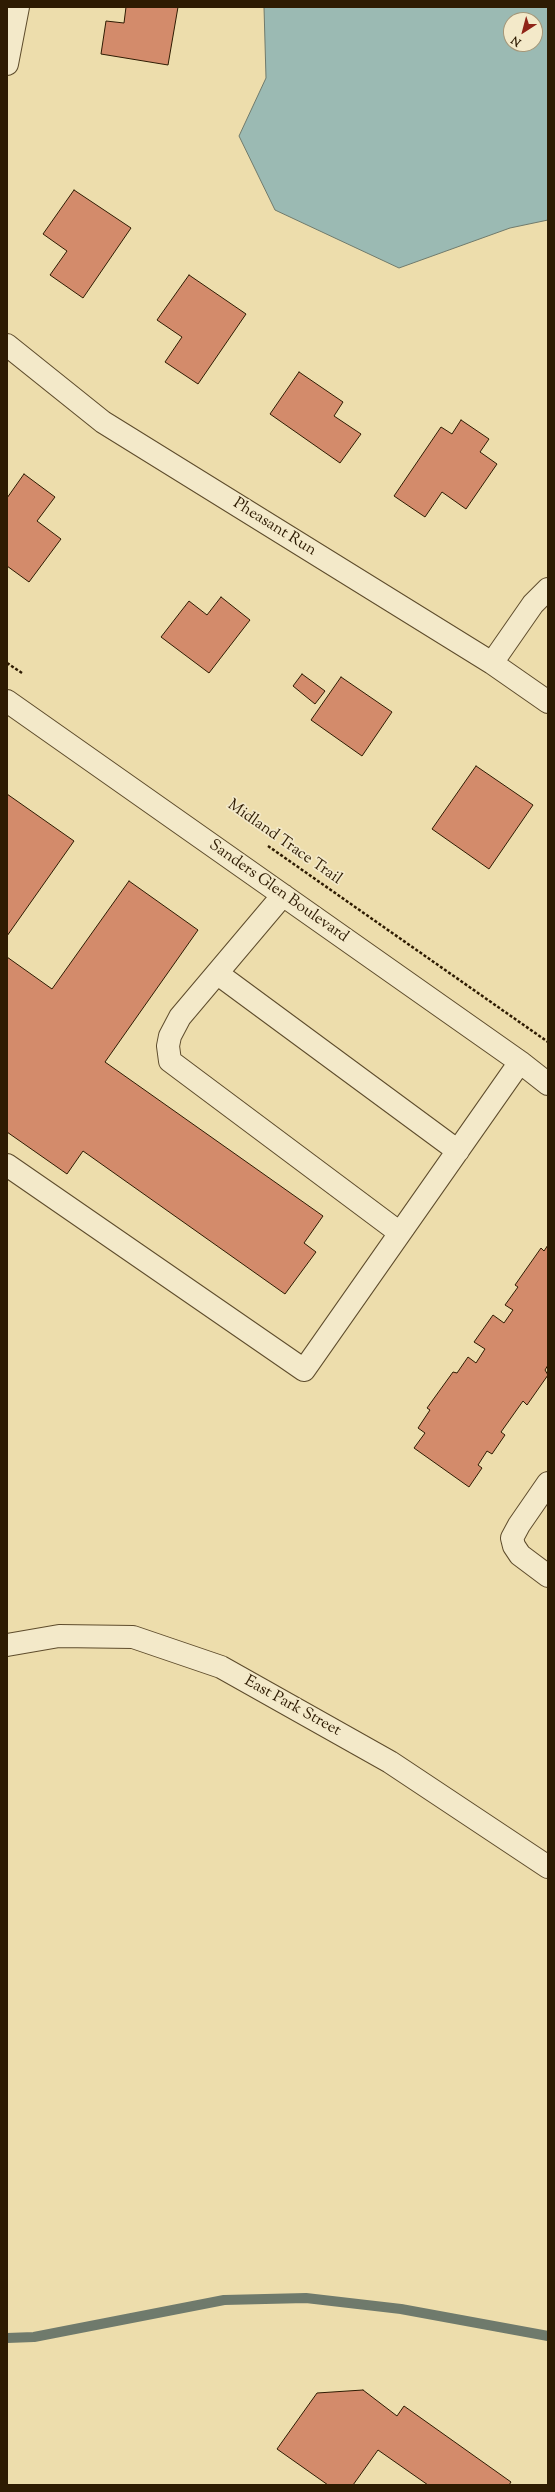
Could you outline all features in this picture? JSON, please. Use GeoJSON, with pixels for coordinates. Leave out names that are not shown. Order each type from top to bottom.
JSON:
{"type":"FeatureCollection","features":[{"type":"Feature","properties":{"kind":"street"},"geometry":{"type":"LineString","coordinates":[[7,64],[18,7]]}},
{"type":"Feature","properties":{"kind":"street","name":"Pheasant Run"},"geometry":{"type":"LineString","coordinates":[[7,345],[103,422],[492,663],[548,702]]}},
{"type":"Feature","properties":{"kind":"street"},"geometry":{"type":"LineString","coordinates":[[492,663],[533,604],[548,589]]}},
{"type":"Feature","properties":{"kind":"street","name":"Sanders Glen Boulevard"},"geometry":{"type":"LineString","coordinates":[[7,701],[520,1062],[548,1084]]}},
{"type":"Feature","properties":{"kind":"street"},"geometry":{"type":"LineString","coordinates":[[283,895],[218,974],[180,1017],[170,1036],[168,1046],[170,1061],[400,1233]]}},
{"type":"Feature","properties":{"kind":"street"},"geometry":{"type":"LineString","coordinates":[[218,974],[458,1151]]}},
{"type":"Feature","properties":{"kind":"street"},"geometry":{"type":"LineString","coordinates":[[7,1165],[304,1370],[520,1062]]}},
{"type":"Feature","properties":{"kind":"street"},"geometry":{"type":"LineString","coordinates":[[548,1483],[519,1525],[512,1538],[514,1546],[520,1556],[548,1576]]}},
{"type":"Feature","properties":{"kind":"street","name":"East Park Street"},"geometry":{"type":"LineString","coordinates":[[7,1645],[59,1636],[133,1637],[221,1667],[390,1762],[548,1867]]}},
{"type":"Feature","properties":{"kind":"path"},"geometry":{"type":"LineString","coordinates":[[7,663],[27,677]]}},
{"type":"Feature","properties":{"kind":"path","name":"Midland Trace Trail"},"geometry":{"type":"LineString","coordinates":[[261,841],[548,1042]]}},
{"type":"Feature","properties":{"kind":"water"},"geometry":{"type":"Polygon","coordinates":[[[264,7],[548,7],[548,220],[510,228],[399,268],[275,210],[239,136],[266,78],[264,7]]]}},
{"type":"Feature","properties":{"kind":"building"},"geometry":{"type":"Polygon","coordinates":[[[126,7],[178,7],[168,65],[101,54],[106,21],[124,23],[126,7]]]}},
{"type":"Feature","properties":{"kind":"building"},"geometry":{"type":"Polygon","coordinates":[[[74,190],[131,228],[83,298],[50,275],[67,251],[43,234],[74,190]]]}},
{"type":"Feature","properties":{"kind":"building"},"geometry":{"type":"Polygon","coordinates":[[[189,275],[246,314],[198,384],[165,362],[182,337],[157,320],[189,275]]]}},
{"type":"Feature","properties":{"kind":"building"},"geometry":{"type":"Polygon","coordinates":[[[299,372],[343,402],[334,416],[361,434],[340,463],[270,414],[299,372]]]}},
{"type":"Feature","properties":{"kind":"building"},"geometry":{"type":"Polygon","coordinates":[[[461,420],[489,439],[480,452],[497,464],[466,509],[442,492],[425,517],[394,496],[441,427],[452,434],[461,420]]]}},
{"type":"Feature","properties":{"kind":"building"},"geometry":{"type":"Polygon","coordinates":[[[24,474],[55,497],[37,521],[61,539],[29,582],[7,566],[7,498],[24,474]]]}},
{"type":"Feature","properties":{"kind":"building"},"geometry":{"type":"Polygon","coordinates":[[[221,597],[250,620],[209,673],[161,637],[189,601],[207,615],[221,597]]]}},
{"type":"Feature","properties":{"kind":"building"},"geometry":{"type":"Polygon","coordinates":[[[302,674],[325,691],[315,704],[293,686],[302,674]]]}},
{"type":"Feature","properties":{"kind":"building"},"geometry":{"type":"Polygon","coordinates":[[[341,677],[392,712],[362,756],[311,720],[341,677]]]}},
{"type":"Feature","properties":{"kind":"building"},"geometry":{"type":"Polygon","coordinates":[[[476,766],[533,805],[489,869],[432,829],[476,766]]]}},
{"type":"Feature","properties":{"kind":"building"},"geometry":{"type":"Polygon","coordinates":[[[7,794],[74,841],[7,936],[7,794]]]}},
{"type":"Feature","properties":{"kind":"building"},"geometry":{"type":"Polygon","coordinates":[[[129,881],[198,930],[105,1062],[323,1216],[304,1243],[316,1252],[285,1294],[83,1151],[67,1174],[7,1132],[7,957],[52,989],[129,881]]]}},
{"type":"Feature","properties":{"kind":"building"},"geometry":{"type":"Polygon","coordinates":[[[548,1245],[548,1365],[545,1370],[548,1375],[527,1405],[523,1401],[501,1432],[505,1435],[492,1454],[487,1451],[478,1465],[482,1468],[469,1487],[414,1448],[425,1433],[418,1428],[430,1410],[427,1408],[453,1372],[457,1373],[468,1357],[476,1363],[485,1349],[474,1342],[493,1315],[504,1323],[513,1310],[505,1305],[518,1287],[515,1285],[541,1248],[544,1251],[548,1245]]]}},
{"type":"Feature","properties":{"kind":"building"},"geometry":{"type":"Polygon","coordinates":[[[363,2390],[397,2416],[404,2406],[511,2482],[509,2485],[428,2485],[378,2450],[353,2485],[328,2485],[277,2449],[317,2393],[363,2390]]]}},
{"type":"Feature","properties":{"kind":"waterway"},"geometry":{"type":"LineString","coordinates":[[7,2338],[34,2337],[224,2300],[306,2298],[401,2309],[548,2336]]}}]}
